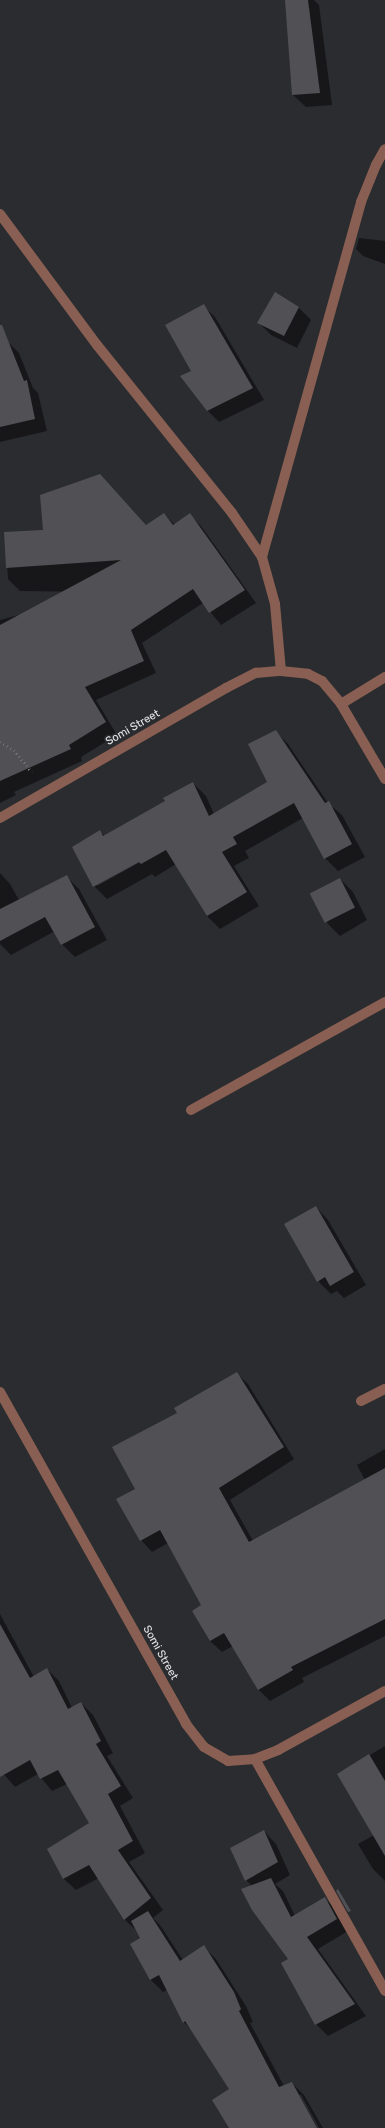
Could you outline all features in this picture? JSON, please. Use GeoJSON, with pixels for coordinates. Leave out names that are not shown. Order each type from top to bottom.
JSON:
{"type":"FeatureCollection","features":[{"type":"Feature","properties":{"kind":"street"},"geometry":{"type":"LineString","coordinates":[[262,557],[361,202],[376,165],[385,149]]}},
{"type":"Feature","properties":{"kind":"street"},"geometry":{"type":"LineString","coordinates":[[0,214],[97,345],[232,512],[262,557],[275,604],[281,671]]}},
{"type":"Feature","properties":{"kind":"street","name":"Somi Street"},"geometry":{"type":"LineString","coordinates":[[0,818],[226,688],[256,673],[281,671],[308,674],[322,681],[341,704],[385,779]]}},
{"type":"Feature","properties":{"kind":"street"},"geometry":{"type":"LineString","coordinates":[[341,704],[385,677]]}},
{"type":"Feature","properties":{"kind":"street"},"geometry":{"type":"LineString","coordinates":[[191,1110],[385,1002]]}},
{"type":"Feature","properties":{"kind":"street"},"geometry":{"type":"LineString","coordinates":[[361,1401],[385,1389]]}},
{"type":"Feature","properties":{"kind":"street","name":"Somi Street"},"geometry":{"type":"LineString","coordinates":[[0,1392],[186,1724],[204,1747],[228,1761],[255,1759],[278,1750],[385,1691]]}},
{"type":"Feature","properties":{"kind":"street"},"geometry":{"type":"LineString","coordinates":[[255,1759],[385,1991]]}},
{"type":"Feature","properties":{"kind":"path"},"geometry":{"type":"LineString","coordinates":[[0,742],[14,750],[48,791]]}},
{"type":"Feature","properties":{"kind":"building"},"geometry":{"type":"Polygon","coordinates":[[[285,0],[308,0],[320,93],[292,95],[285,0]]]}},
{"type":"Feature","properties":{"kind":"building"},"geometry":{"type":"Polygon","coordinates":[[[275,292],[299,307],[284,336],[257,323],[275,292]]]}},
{"type":"Feature","properties":{"kind":"building"},"geometry":{"type":"Polygon","coordinates":[[[204,304],[253,388],[207,411],[180,376],[191,371],[165,325],[204,304]]]}},
{"type":"Feature","properties":{"kind":"building"},"geometry":{"type":"Polygon","coordinates":[[[0,325],[2,325],[24,381],[27,380],[35,419],[0,427],[0,325]]]}},
{"type":"Feature","properties":{"kind":"building"},"geometry":{"type":"Polygon","coordinates":[[[100,474],[146,525],[164,513],[173,525],[190,513],[245,590],[209,613],[193,589],[131,630],[144,661],[85,687],[106,722],[69,745],[71,749],[0,781],[0,625],[121,560],[6,568],[4,532],[43,530],[40,495],[100,474]]]}},
{"type":"Feature","properties":{"kind":"building"},"geometry":{"type":"Polygon","coordinates":[[[276,730],[325,803],[329,801],[352,844],[324,859],[294,803],[233,837],[237,844],[222,852],[247,892],[207,916],[166,850],[141,864],[139,862],[93,887],[72,847],[100,830],[103,836],[165,801],[163,798],[193,782],[209,816],[267,782],[248,744],[276,730]]]}},
{"type":"Feature","properties":{"kind":"building"},"geometry":{"type":"Polygon","coordinates":[[[67,875],[95,927],[61,945],[45,917],[0,941],[0,909],[67,875]]]}},
{"type":"Feature","properties":{"kind":"building"},"geometry":{"type":"Polygon","coordinates":[[[340,878],[355,907],[325,923],[310,893],[340,878]]]}},
{"type":"Feature","properties":{"kind":"building"},"geometry":{"type":"Polygon","coordinates":[[[316,1206],[354,1272],[330,1286],[325,1277],[317,1282],[284,1224],[316,1206]]]}},
{"type":"Feature","properties":{"kind":"building"},"geometry":{"type":"Polygon","coordinates":[[[237,1372],[284,1447],[219,1488],[249,1542],[385,1468],[385,1619],[291,1667],[293,1670],[258,1690],[224,1633],[210,1641],[192,1611],[201,1605],[160,1530],[140,1541],[116,1499],[135,1489],[112,1447],[177,1413],[174,1408],[237,1372]]]}},
{"type":"Feature","properties":{"kind":"building"},"geometry":{"type":"Polygon","coordinates":[[[0,1624],[30,1678],[47,1668],[68,1709],[81,1702],[101,1741],[96,1744],[121,1786],[108,1794],[133,1841],[118,1850],[151,1898],[124,1920],[89,1865],[63,1879],[47,1849],[89,1823],[58,1770],[40,1779],[30,1760],[0,1777],[0,1624]]]}},
{"type":"Feature","properties":{"kind":"building"},"geometry":{"type":"Polygon","coordinates":[[[369,1754],[385,1781],[385,1856],[337,1774],[369,1754]]]}},
{"type":"Feature","properties":{"kind":"building"},"geometry":{"type":"Polygon","coordinates":[[[264,1830],[278,1862],[245,1881],[230,1848],[264,1830]]]}},
{"type":"Feature","properties":{"kind":"building"},"geometry":{"type":"Polygon","coordinates":[[[271,1878],[291,1917],[325,1897],[337,1919],[307,1937],[355,2004],[315,2025],[281,1963],[288,1959],[252,1910],[241,1889],[271,1878]]]}},
{"type":"Feature","properties":{"kind":"building"},"geometry":{"type":"Polygon","coordinates":[[[338,1889],[351,1911],[348,1912],[336,1891],[338,1889]]]}},
{"type":"Feature","properties":{"kind":"building"},"geometry":{"type":"Polygon","coordinates":[[[148,1911],[180,1961],[204,1945],[234,1992],[241,2009],[239,2011],[279,2087],[292,2082],[317,2128],[229,2128],[212,2100],[229,2089],[185,2021],[183,2023],[159,1975],[150,1980],[130,1944],[140,1938],[131,1921],[148,1911]]]}}]}
